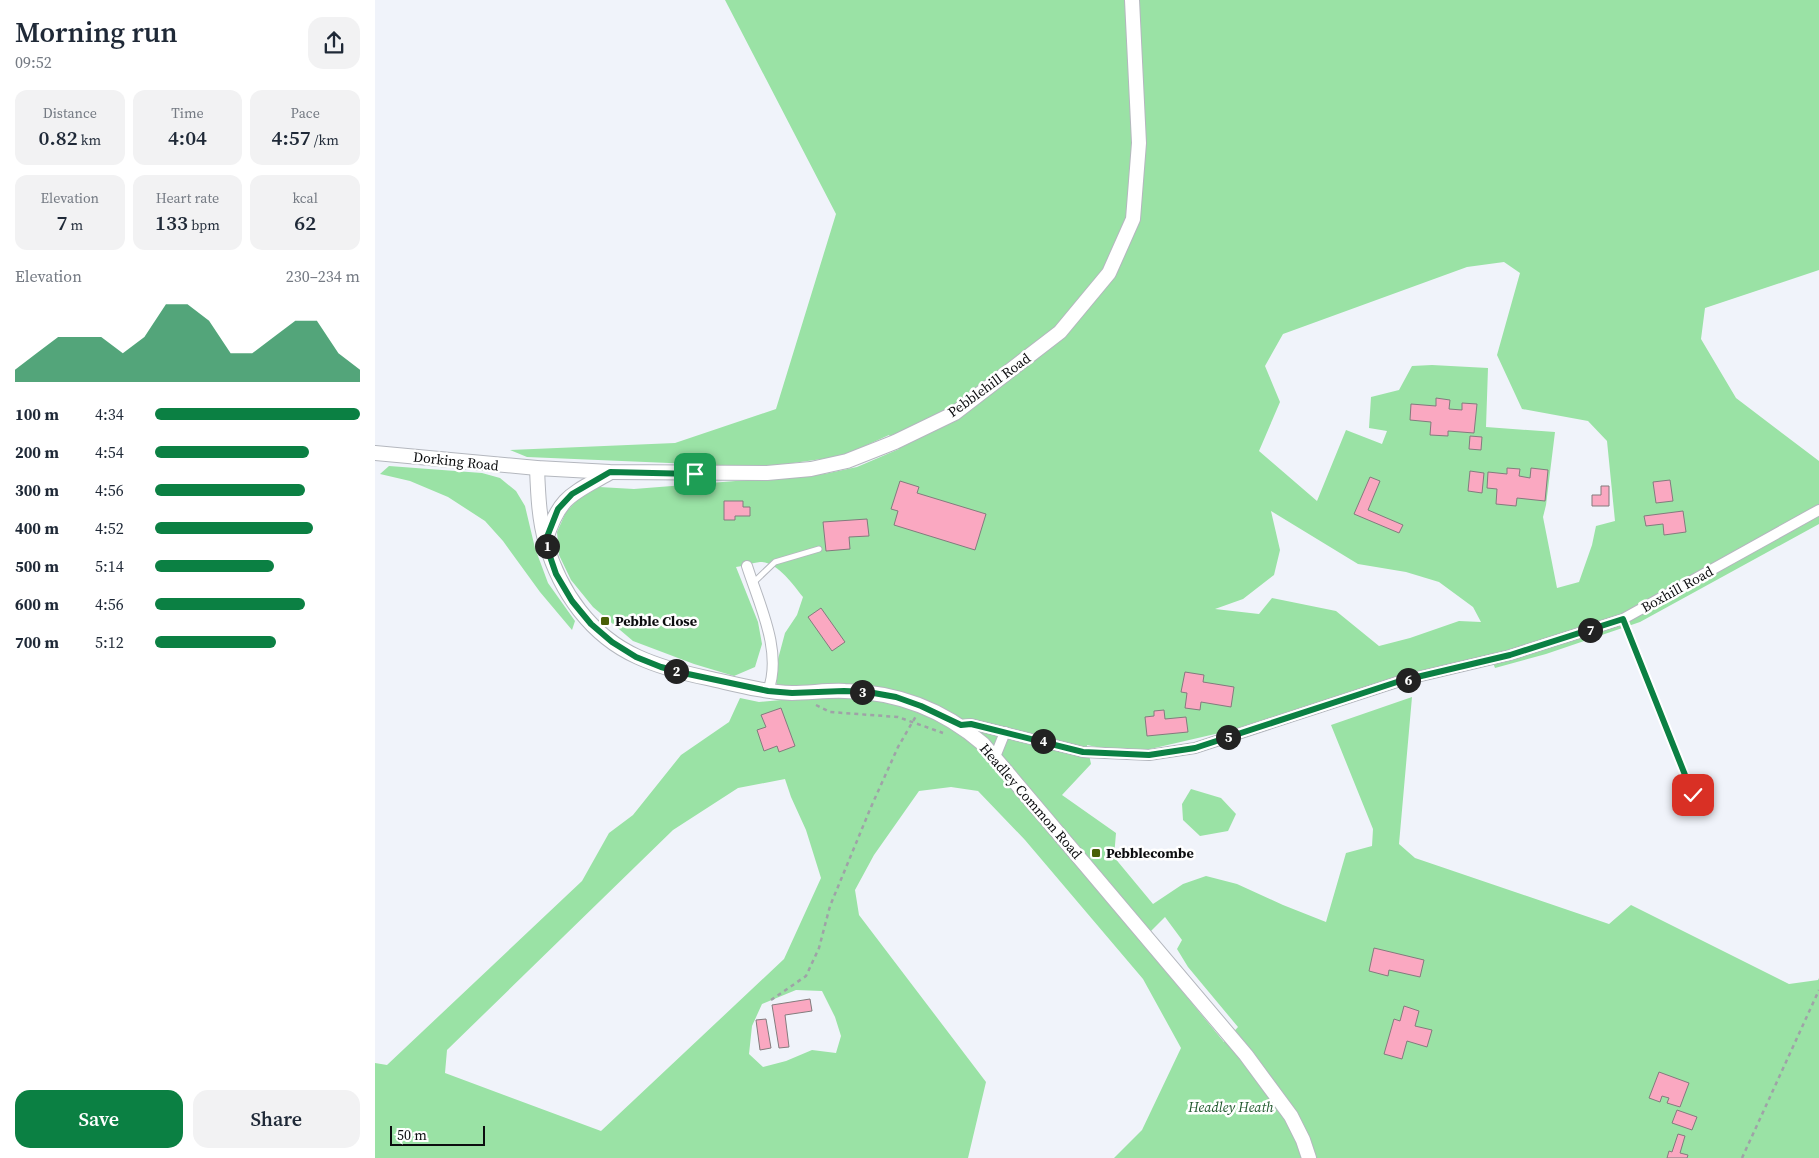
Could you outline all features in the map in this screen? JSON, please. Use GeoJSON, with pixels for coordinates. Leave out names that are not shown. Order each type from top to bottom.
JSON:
{"type":"FeatureCollection","features":[{"type":"Feature","properties":{"kind":"main road","name":"Pebblehill Road"},"geometry":{"type":"LineString","coordinates":[[537,468],[610,472],[767,473],[811,469],[847,461],[895,442],[955,413],[1060,332],[1109,272],[1133,219],[1139,143],[1132,0]]}},
{"type":"Feature","properties":{"kind":"main road","name":"Dorking Road"},"geometry":{"type":"LineString","coordinates":[[375,453],[537,468]]}},
{"type":"Feature","properties":{"kind":"main road","name":"Headley Common Road"},"geometry":{"type":"LineString","coordinates":[[537,468],[545,542],[556,574],[572,601],[591,624],[612,642],[636,657],[661,667],[768,691],[792,693],[868,692],[896,697],[921,706],[961,725],[983,744],[1246,1055],[1291,1116],[1303,1140],[1309,1158]]}},
{"type":"Feature","properties":{"kind":"main road"},"geometry":{"type":"LineString","coordinates":[[545,542],[553,520],[565,500],[610,472]]}},
{"type":"Feature","properties":{"kind":"street","name":"Boxhill Road"},"geometry":{"type":"LineString","coordinates":[[961,725],[971,724],[1083,752],[1149,755],[1195,748],[1400,681],[1510,655],[1623,619],[1819,510]]}},
{"type":"Feature","properties":{"kind":"street"},"geometry":{"type":"LineString","coordinates":[[747,566],[770,633],[775,665],[768,691]]}},
{"type":"Feature","properties":{"kind":"street"},"geometry":{"type":"LineString","coordinates":[[995,757],[1005,732]]}},
{"type":"Feature","properties":{"kind":"lane"},"geometry":{"type":"LineString","coordinates":[[753,584],[775,562],[819,550]]}},
{"type":"Feature","properties":{"kind":"lane"},"geometry":{"type":"LineString","coordinates":[[1623,619],[1693,795]]}},
{"type":"Feature","properties":{"kind":"path"},"geometry":{"type":"LineString","coordinates":[[815,704],[830,712],[898,717],[946,734]]}},
{"type":"Feature","properties":{"kind":"path"},"geometry":{"type":"LineString","coordinates":[[771,1000],[806,976],[819,948],[830,906],[871,806],[898,746],[921,706]]}},
{"type":"Feature","properties":{"kind":"path"},"geometry":{"type":"LineString","coordinates":[[1742,1158],[1819,990]]}},
{"type":"Feature","properties":{"kind":"green space","name":"Headley Heath"},"geometry":{"type":"Polygon","coordinates":[[[725,0],[1819,0],[1819,270],[1705,308],[1701,339],[1736,398],[1819,461],[1819,524],[1640,622],[1546,654],[1495,668],[1490,655],[1420,671],[1241,728],[1146,750],[1106,749],[1087,745],[1091,764],[1062,795],[1116,833],[1114,857],[1153,904],[1183,884],[1206,876],[1237,884],[1326,922],[1346,853],[1372,846],[1373,829],[1331,725],[1412,697],[1399,844],[1415,858],[1609,924],[1631,905],[1789,984],[1818,980],[1819,978],[1819,1158],[1114,1158],[1142,1130],[1181,1048],[1143,979],[1025,840],[978,791],[951,787],[919,791],[874,855],[855,890],[859,915],[986,1082],[968,1158],[375,1158],[375,1063],[387,1065],[582,881],[609,833],[633,815],[681,755],[729,722],[740,698],[759,702],[781,700],[774,674],[785,633],[797,615],[803,597],[779,570],[767,563],[760,562],[736,567],[758,622],[762,644],[755,667],[734,676],[694,664],[633,641],[593,607],[571,580],[559,555],[557,532],[566,512],[580,497],[599,487],[634,489],[824,474],[857,467],[899,449],[889,435],[843,456],[765,467],[527,457],[510,450],[675,443],[776,409],[836,214],[725,0]],[[1504,262],[1467,267],[1283,334],[1265,366],[1280,402],[1259,451],[1317,501],[1346,430],[1382,444],[1387,431],[1369,428],[1371,397],[1399,390],[1412,366],[1432,365],[1488,368],[1486,427],[1555,432],[1543,517],[1557,588],[1579,582],[1592,545],[1596,526],[1615,521],[1607,441],[1588,421],[1522,409],[1497,355],[1520,273],[1504,262]],[[1271,511],[1280,550],[1274,575],[1243,599],[1215,609],[1259,614],[1272,598],[1336,611],[1379,646],[1410,638],[1459,621],[1481,622],[1473,607],[1439,582],[1406,572],[1358,564],[1271,511]],[[785,779],[738,788],[673,830],[447,1050],[445,1073],[601,1131],[784,959],[821,878],[806,830],[785,779]],[[1165,917],[1141,941],[1224,1042],[1238,1027],[1188,967],[1177,949],[1182,940],[1165,917]],[[796,990],[762,1004],[752,1026],[749,1054],[763,1067],[786,1061],[812,1050],[836,1053],[841,1036],[835,1017],[822,991],[796,990]]]}},
{"type":"Feature","properties":{"kind":"green space"},"geometry":{"type":"Polygon","coordinates":[[[389,466],[482,473],[500,478],[516,491],[525,506],[535,548],[548,583],[575,621],[572,630],[540,592],[503,541],[485,521],[448,497],[410,481],[380,474],[389,466]]]}},
{"type":"Feature","properties":{"kind":"green space"},"geometry":{"type":"Polygon","coordinates":[[[1191,789],[1221,798],[1236,814],[1228,831],[1200,836],[1183,820],[1182,804],[1191,789]]]}},
{"type":"Feature","properties":{"kind":"building"},"geometry":{"type":"Polygon","coordinates":[[[1436,398],[1450,400],[1449,409],[1462,410],[1462,403],[1477,404],[1474,433],[1448,431],[1448,436],[1430,435],[1431,422],[1410,420],[1411,404],[1436,406],[1436,398]]]}},
{"type":"Feature","properties":{"kind":"building"},"geometry":{"type":"Polygon","coordinates":[[[1470,436],[1482,437],[1481,450],[1469,449],[1470,436]]]}},
{"type":"Feature","properties":{"kind":"building"},"geometry":{"type":"Polygon","coordinates":[[[1507,468],[1520,469],[1519,476],[1530,478],[1531,468],[1548,470],[1545,501],[1517,498],[1516,506],[1496,504],[1497,489],[1487,488],[1488,472],[1507,474],[1507,468]]]}},
{"type":"Feature","properties":{"kind":"building"},"geometry":{"type":"Polygon","coordinates":[[[1470,471],[1484,473],[1482,493],[1468,491],[1470,471]]]}},
{"type":"Feature","properties":{"kind":"building"},"geometry":{"type":"Polygon","coordinates":[[[1370,477],[1380,481],[1368,510],[1403,525],[1399,533],[1354,514],[1370,477]]]}},
{"type":"Feature","properties":{"kind":"building"},"geometry":{"type":"Polygon","coordinates":[[[1670,480],[1673,501],[1656,503],[1653,482],[1670,480]]]}},
{"type":"Feature","properties":{"kind":"building"},"geometry":{"type":"Polygon","coordinates":[[[900,481],[919,487],[917,493],[986,514],[975,550],[894,525],[898,511],[891,509],[900,481]]]}},
{"type":"Feature","properties":{"kind":"building"},"geometry":{"type":"Polygon","coordinates":[[[1601,486],[1609,486],[1609,506],[1592,506],[1592,495],[1601,495],[1601,486]]]}},
{"type":"Feature","properties":{"kind":"building"},"geometry":{"type":"Polygon","coordinates":[[[724,501],[743,501],[743,507],[750,507],[750,516],[735,516],[735,520],[724,520],[724,501]]]}},
{"type":"Feature","properties":{"kind":"building"},"geometry":{"type":"Polygon","coordinates":[[[1683,511],[1686,532],[1664,535],[1663,524],[1646,526],[1644,516],[1683,511]]]}},
{"type":"Feature","properties":{"kind":"building"},"geometry":{"type":"Polygon","coordinates":[[[867,519],[869,536],[849,537],[850,549],[826,551],[823,522],[867,519]]]}},
{"type":"Feature","properties":{"kind":"building"},"geometry":{"type":"Polygon","coordinates":[[[821,608],[845,642],[832,651],[808,617],[821,608]]]}},
{"type":"Feature","properties":{"kind":"building"},"geometry":{"type":"Polygon","coordinates":[[[1185,672],[1204,675],[1203,682],[1234,687],[1231,707],[1201,702],[1200,710],[1185,708],[1187,693],[1181,692],[1185,672]]]}},
{"type":"Feature","properties":{"kind":"building"},"geometry":{"type":"Polygon","coordinates":[[[781,708],[795,746],[779,752],[777,746],[764,751],[757,730],[766,727],[761,715],[781,708]]]}},
{"type":"Feature","properties":{"kind":"building"},"geometry":{"type":"Polygon","coordinates":[[[1164,710],[1165,719],[1186,717],[1188,732],[1147,736],[1145,717],[1154,716],[1154,711],[1164,710]]]}},
{"type":"Feature","properties":{"kind":"building"},"geometry":{"type":"Polygon","coordinates":[[[1374,948],[1424,960],[1420,977],[1389,970],[1388,976],[1369,971],[1374,948]]]}},
{"type":"Feature","properties":{"kind":"building"},"geometry":{"type":"Polygon","coordinates":[[[810,999],[812,1011],[785,1015],[789,1047],[779,1048],[772,1005],[810,999]]]}},
{"type":"Feature","properties":{"kind":"building"},"geometry":{"type":"Polygon","coordinates":[[[1404,1006],[1419,1011],[1415,1026],[1432,1030],[1427,1047],[1407,1041],[1402,1059],[1384,1054],[1394,1019],[1400,1021],[1404,1006]]]}},
{"type":"Feature","properties":{"kind":"building"},"geometry":{"type":"Polygon","coordinates":[[[766,1019],[771,1048],[760,1050],[756,1020],[766,1019]]]}},
{"type":"Feature","properties":{"kind":"building"},"geometry":{"type":"Polygon","coordinates":[[[1659,1072],[1689,1083],[1680,1107],[1667,1103],[1669,1098],[1662,1096],[1660,1102],[1649,1098],[1659,1072]]]}},
{"type":"Feature","properties":{"kind":"building"},"geometry":{"type":"Polygon","coordinates":[[[1677,1110],[1697,1117],[1692,1130],[1672,1123],[1677,1110]]]}},
{"type":"Feature","properties":{"kind":"building"},"geometry":{"type":"Polygon","coordinates":[[[1678,1134],[1685,1136],[1680,1153],[1688,1155],[1687,1158],[1667,1158],[1669,1151],[1672,1152],[1678,1134]]]}},
{"type":"Feature","properties":{"kind":"place","name":"Pebble Close"},"geometry":{"type":"Point","coordinates":[605,621]}},
{"type":"Feature","properties":{"kind":"place","name":"Pebblecombe"},"geometry":{"type":"Point","coordinates":[1096,853]}},
{"type":"Feature","properties":{"kind":"route"},"geometry":{"type":"LineString","coordinates":[[695,474],[610,472],[565,500],[558,509],[545,542],[556,574],[572,601],[591,624],[612,642],[636,657],[661,667],[768,691],[792,693],[868,692],[896,697],[921,706],[961,725],[971,724],[1083,752],[1149,755],[1195,748],[1400,681],[1510,655],[1623,619],[1693,795]]}}]}
